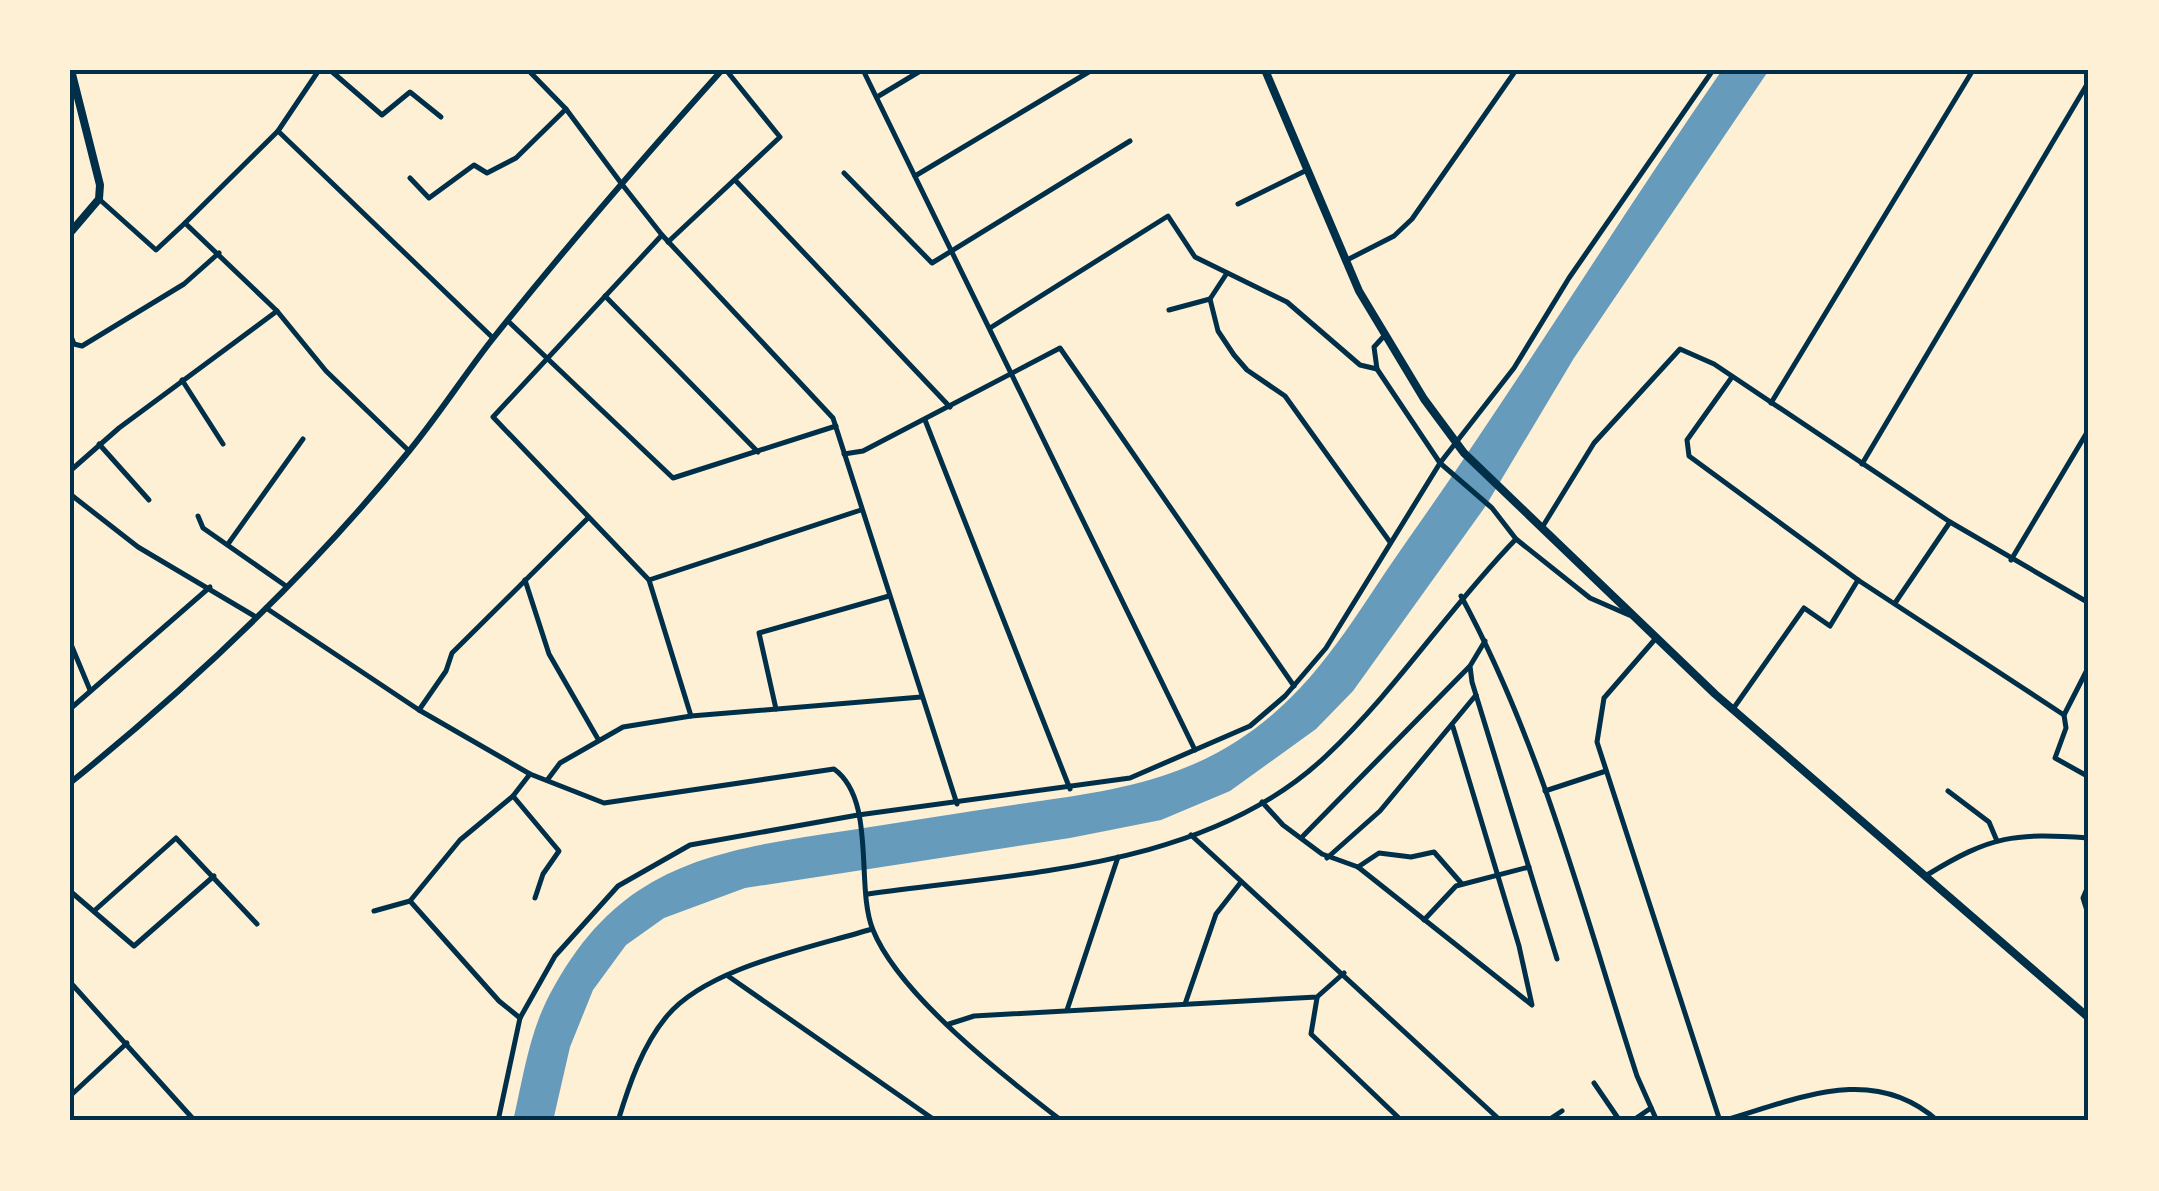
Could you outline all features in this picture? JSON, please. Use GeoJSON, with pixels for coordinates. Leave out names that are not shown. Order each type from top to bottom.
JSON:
{"type":"FeatureCollection","features":[{"type":"Feature","properties":{"kind":"main road"},"geometry":{"type":"LineString","coordinates":[[70,233],[98,199],[96,157],[71,70]]}},
{"type":"Feature","properties":{"kind":"main road"},"geometry":{"type":"LineString","coordinates":[[70,783],[266,608],[409,451],[494,338],[621,183],[724,70]]}},
{"type":"Feature","properties":{"kind":"main road"},"geometry":{"type":"LineString","coordinates":[[1266,70],[1345,261],[1384,336],[1443,427],[1733,709],[2089,1018]]}},
{"type":"Feature","properties":{"kind":"street"},"geometry":{"type":"LineString","coordinates":[[98,199],[156,250],[278,130],[319,70]]}},
{"type":"Feature","properties":{"kind":"street"},"geometry":{"type":"LineString","coordinates":[[330,70],[382,115],[410,92],[442,118]]}},
{"type":"Feature","properties":{"kind":"street"},"geometry":{"type":"LineString","coordinates":[[528,70],[566,110],[668,242],[836,426],[957,804]]}},
{"type":"Feature","properties":{"kind":"street"},"geometry":{"type":"LineString","coordinates":[[668,242],[780,137],[724,70]]}},
{"type":"Feature","properties":{"kind":"street"},"geometry":{"type":"LineString","coordinates":[[863,70],[1194,750]]}},
{"type":"Feature","properties":{"kind":"street"},"geometry":{"type":"LineString","coordinates":[[877,97],[922,70]]}},
{"type":"Feature","properties":{"kind":"street"},"geometry":{"type":"LineString","coordinates":[[915,176],[1092,70]]}},
{"type":"Feature","properties":{"kind":"street"},"geometry":{"type":"LineString","coordinates":[[1345,261],[1394,236],[1412,219],[1480,116],[1516,70]]}},
{"type":"Feature","properties":{"kind":"street"},"geometry":{"type":"LineString","coordinates":[[498,1121],[520,1018],[555,956],[618,886],[702,842],[1130,778],[1250,726],[1294,686],[1326,648],[1440,463],[1514,368],[1569,278],[1713,70]]}},
{"type":"Feature","properties":{"kind":"street"},"geometry":{"type":"LineString","coordinates":[[1771,403],[1972,70]]}},
{"type":"Feature","properties":{"kind":"street"},"geometry":{"type":"LineString","coordinates":[[1862,464],[2089,81]]}},
{"type":"Feature","properties":{"kind":"street"},"geometry":{"type":"LineString","coordinates":[[410,178],[429,198],[474,165],[487,173],[502,168],[566,110]]}},
{"type":"Feature","properties":{"kind":"street"},"geometry":{"type":"LineString","coordinates":[[278,130],[494,338]]}},
{"type":"Feature","properties":{"kind":"street"},"geometry":{"type":"LineString","coordinates":[[844,173],[932,263],[1130,141]]}},
{"type":"Feature","properties":{"kind":"street"},"geometry":{"type":"LineString","coordinates":[[1238,204],[1307,170]]}},
{"type":"Feature","properties":{"kind":"street"},"geometry":{"type":"LineString","coordinates":[[735,180],[950,408]]}},
{"type":"Feature","properties":{"kind":"street"},"geometry":{"type":"LineString","coordinates":[[990,328],[1168,216],[1195,258],[1288,302],[1360,364],[1377,368]]}},
{"type":"Feature","properties":{"kind":"street"},"geometry":{"type":"LineString","coordinates":[[185,222],[277,311],[326,371],[409,451]]}},
{"type":"Feature","properties":{"kind":"street"},"geometry":{"type":"LineString","coordinates":[[662,235],[493,416],[649,580],[691,716]]}},
{"type":"Feature","properties":{"kind":"street"},"geometry":{"type":"LineString","coordinates":[[70,334],[74,344],[82,346],[184,284],[219,253]]}},
{"type":"Feature","properties":{"kind":"street"},"geometry":{"type":"LineString","coordinates":[[1170,310],[1210,299],[1227,274]]}},
{"type":"Feature","properties":{"kind":"street"},"geometry":{"type":"LineString","coordinates":[[605,296],[758,452]]}},
{"type":"Feature","properties":{"kind":"street"},"geometry":{"type":"LineString","coordinates":[[1210,299],[1218,331],[1234,355],[1247,370],[1286,396],[1390,542]]}},
{"type":"Feature","properties":{"kind":"street"},"geometry":{"type":"LineString","coordinates":[[70,470],[182,380],[277,311]]}},
{"type":"Feature","properties":{"kind":"street"},"geometry":{"type":"LineString","coordinates":[[508,322],[673,478],[836,426]]}},
{"type":"Feature","properties":{"kind":"street"},"geometry":{"type":"LineString","coordinates":[[1384,336],[1374,347],[1377,368],[1440,463],[1492,508],[1516,539],[1590,598],[1639,619]]}},
{"type":"Feature","properties":{"kind":"street"},"geometry":{"type":"LineString","coordinates":[[844,454],[863,451],[1060,348],[1066,351],[1294,686]]}},
{"type":"Feature","properties":{"kind":"street"},"geometry":{"type":"LineString","coordinates":[[1544,526],[1594,443],[1680,350],[1732,376],[1950,522],[2089,603]]}},
{"type":"Feature","properties":{"kind":"street"},"geometry":{"type":"LineString","coordinates":[[1732,376],[1687,440],[1688,456],[1858,580],[2064,714]]}},
{"type":"Feature","properties":{"kind":"street"},"geometry":{"type":"LineString","coordinates":[[182,380],[223,444]]}},
{"type":"Feature","properties":{"kind":"street"},"geometry":{"type":"LineString","coordinates":[[925,420],[1070,789]]}},
{"type":"Feature","properties":{"kind":"street"},"geometry":{"type":"LineString","coordinates":[[2011,560],[2089,429]]}},
{"type":"Feature","properties":{"kind":"street"},"geometry":{"type":"LineString","coordinates":[[228,544],[303,440]]}},
{"type":"Feature","properties":{"kind":"street"},"geometry":{"type":"LineString","coordinates":[[100,444],[150,500]]}},
{"type":"Feature","properties":{"kind":"street"},"geometry":{"type":"LineString","coordinates":[[70,494],[138,548],[256,617]]}},
{"type":"Feature","properties":{"kind":"street"},"geometry":{"type":"LineString","coordinates":[[649,580],[862,510]]}},
{"type":"Feature","properties":{"kind":"street"},"geometry":{"type":"LineString","coordinates":[[198,516],[203,528],[286,586]]}},
{"type":"Feature","properties":{"kind":"street"},"geometry":{"type":"LineString","coordinates":[[419,710],[446,671],[452,652],[588,519]]}},
{"type":"Feature","properties":{"kind":"street"},"geometry":{"type":"LineString","coordinates":[[1895,604],[1950,522]]}},
{"type":"Feature","properties":{"kind":"street"},"geometry":{"type":"LineString","coordinates":[[868,894],[1118,857],[1191,835],[1262,802],[1322,760],[1362,720],[1461,596],[1516,539]]}},
{"type":"Feature","properties":{"kind":"street"},"geometry":{"type":"LineString","coordinates":[[525,580],[549,654],[599,740]]}},
{"type":"Feature","properties":{"kind":"street"},"geometry":{"type":"LineString","coordinates":[[1733,709],[1804,608],[1830,626],[1858,580]]}},
{"type":"Feature","properties":{"kind":"street"},"geometry":{"type":"LineString","coordinates":[[70,709],[188,611],[210,587]]}},
{"type":"Feature","properties":{"kind":"street"},"geometry":{"type":"LineString","coordinates":[[776,709],[758,633],[888,596]]}},
{"type":"Feature","properties":{"kind":"street"},"geometry":{"type":"LineString","coordinates":[[1461,596],[1485,641],[1545,791],[1657,1121]]}},
{"type":"Feature","properties":{"kind":"street"},"geometry":{"type":"LineString","coordinates":[[266,608],[419,710],[530,774],[604,803],[692,793],[821,768],[843,776],[858,819],[872,929],[908,982],[949,1024],[1005,1077],[1062,1121]]}},
{"type":"Feature","properties":{"kind":"street"},"geometry":{"type":"LineString","coordinates":[[1657,637],[1604,698],[1596,742],[1721,1121],[1846,1086],[1891,1094],[1924,1108],[1938,1121]]}},
{"type":"Feature","properties":{"kind":"street"},"geometry":{"type":"LineString","coordinates":[[1303,836],[1470,666],[1485,641]]}},
{"type":"Feature","properties":{"kind":"street"},"geometry":{"type":"LineString","coordinates":[[70,642],[90,690]]}},
{"type":"Feature","properties":{"kind":"street"},"geometry":{"type":"LineString","coordinates":[[1470,666],[1557,958]]}},
{"type":"Feature","properties":{"kind":"street"},"geometry":{"type":"LineString","coordinates":[[2089,666],[2064,714],[2066,728],[2055,758],[2089,777]]}},
{"type":"Feature","properties":{"kind":"street"},"geometry":{"type":"LineString","coordinates":[[1327,858],[1380,811],[1476,696]]}},
{"type":"Feature","properties":{"kind":"street"},"geometry":{"type":"LineString","coordinates":[[548,780],[560,763],[623,727],[691,716],[921,697]]}},
{"type":"Feature","properties":{"kind":"street"},"geometry":{"type":"LineString","coordinates":[[1262,802],[1282,825],[1303,836],[1327,858],[1358,867],[1532,1006],[1453,727]]}},
{"type":"Feature","properties":{"kind":"street"},"geometry":{"type":"LineString","coordinates":[[1545,791],[1606,771]]}},
{"type":"Feature","properties":{"kind":"street"},"geometry":{"type":"LineString","coordinates":[[374,911],[410,901],[460,840],[513,796],[530,774]]}},
{"type":"Feature","properties":{"kind":"street"},"geometry":{"type":"LineString","coordinates":[[1948,791],[1989,822],[1997,841]]}},
{"type":"Feature","properties":{"kind":"street"},"geometry":{"type":"LineString","coordinates":[[513,796],[560,851],[543,874],[535,898]]}},
{"type":"Feature","properties":{"kind":"street"},"geometry":{"type":"LineString","coordinates":[[1926,876],[1975,845],[2032,834],[2089,838]]}},
{"type":"Feature","properties":{"kind":"street"},"geometry":{"type":"LineString","coordinates":[[1191,835],[1344,972],[1501,1121]]}},
{"type":"Feature","properties":{"kind":"street"},"geometry":{"type":"LineString","coordinates":[[94,912],[176,838],[257,924]]}},
{"type":"Feature","properties":{"kind":"street"},"geometry":{"type":"LineString","coordinates":[[1358,867],[1379,853],[1411,857],[1434,852],[1462,884]]}},
{"type":"Feature","properties":{"kind":"street"},"geometry":{"type":"LineString","coordinates":[[1067,1010],[1118,857]]}},
{"type":"Feature","properties":{"kind":"street"},"geometry":{"type":"LineString","coordinates":[[1424,920],[1442,897],[1462,884],[1529,867]]}},
{"type":"Feature","properties":{"kind":"street"},"geometry":{"type":"LineString","coordinates":[[70,891],[134,946],[214,876]]}},
{"type":"Feature","properties":{"kind":"street"},"geometry":{"type":"LineString","coordinates":[[1185,1004],[1216,914],[1241,882]]}},
{"type":"Feature","properties":{"kind":"street"},"geometry":{"type":"LineString","coordinates":[[2089,884],[2083,898],[2089,917]]}},
{"type":"Feature","properties":{"kind":"street"},"geometry":{"type":"LineString","coordinates":[[410,901],[498,1001],[520,1018]]}},
{"type":"Feature","properties":{"kind":"street"},"geometry":{"type":"LineString","coordinates":[[618,1121],[645,1048],[667,1015],[692,993],[728,976],[872,929]]}},
{"type":"Feature","properties":{"kind":"street"},"geometry":{"type":"LineString","coordinates":[[1344,972],[1317,997],[1311,1034],[1402,1121]]}},
{"type":"Feature","properties":{"kind":"street"},"geometry":{"type":"LineString","coordinates":[[728,976],[936,1121]]}},
{"type":"Feature","properties":{"kind":"street"},"geometry":{"type":"LineString","coordinates":[[70,982],[195,1121]]}},
{"type":"Feature","properties":{"kind":"street"},"geometry":{"type":"LineString","coordinates":[[949,1024],[974,1016],[1317,997]]}},
{"type":"Feature","properties":{"kind":"street"},"geometry":{"type":"LineString","coordinates":[[70,1096],[126,1043]]}},
{"type":"Feature","properties":{"kind":"street"},"geometry":{"type":"LineString","coordinates":[[1594,1083],[1620,1121]]}},
{"type":"Feature","properties":{"kind":"street"},"geometry":{"type":"LineString","coordinates":[[1632,1121],[1651,1108]]}},
{"type":"Feature","properties":{"kind":"street"},"geometry":{"type":"LineString","coordinates":[[1547,1121],[1562,1111]]}},
{"type":"Feature","properties":{"kind":"water"},"geometry":{"type":"Polygon","coordinates":[[[1722,70],[1769,70],[1574,358],[1485,507],[1353,691],[1316,729],[1230,791],[1161,820],[1070,838],[745,888],[664,918],[626,945],[593,990],[570,1047],[553,1121],[513,1121],[539,1018],[573,957],[603,920],[636,893],[672,872],[754,846],[1142,782],[1214,754],[1265,721],[1312,674],[1352,622],[1722,70]]]}}]}
